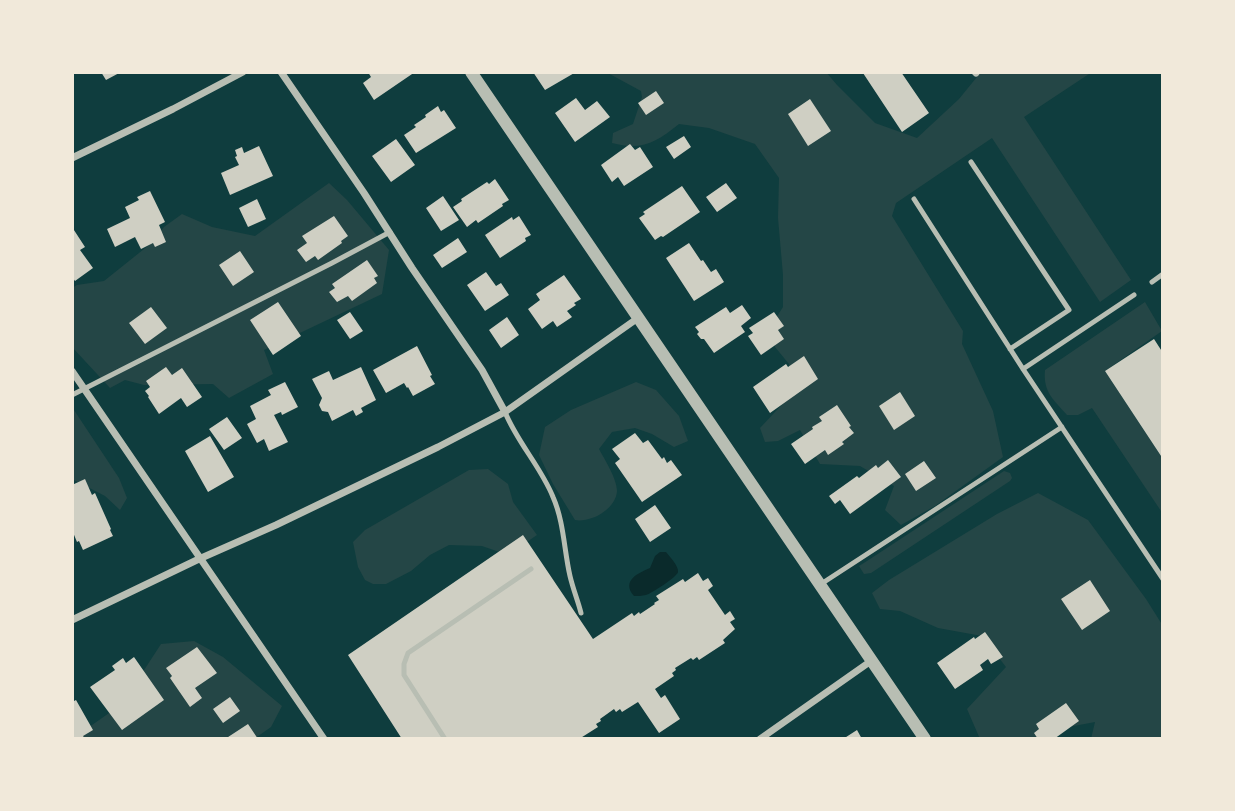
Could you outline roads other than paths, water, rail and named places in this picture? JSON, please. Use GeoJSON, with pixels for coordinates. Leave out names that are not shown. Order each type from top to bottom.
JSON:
{"type":"FeatureCollection","features":[{"type":"Feature","properties":{"kind":"street"},"geometry":{"type":"LineString","coordinates":[[72,158],[243,72]]}},
{"type":"Feature","properties":{"kind":"street"},"geometry":{"type":"LineString","coordinates":[[281,72],[482,370],[505,412]]}},
{"type":"Feature","properties":{"kind":"street"},"geometry":{"type":"LineString","coordinates":[[471,72],[925,739]]}},
{"type":"Feature","properties":{"kind":"street"},"geometry":{"type":"LineString","coordinates":[[72,620],[438,447],[505,412],[638,318]]}},
{"type":"Feature","properties":{"kind":"street"},"geometry":{"type":"LineString","coordinates":[[72,371],[324,739]]}},
{"type":"Feature","properties":{"kind":"street"},"geometry":{"type":"LineString","coordinates":[[760,739],[871,661]]}},
{"type":"Feature","properties":{"kind":"lane"},"geometry":{"type":"LineString","coordinates":[[971,162],[1069,310],[1010,349]]}},
{"type":"Feature","properties":{"kind":"lane"},"geometry":{"type":"LineString","coordinates":[[914,200],[1163,579]]}},
{"type":"Feature","properties":{"kind":"lane"},"geometry":{"type":"LineString","coordinates":[[72,394],[390,232]]}},
{"type":"Feature","properties":{"kind":"lane"},"geometry":{"type":"LineString","coordinates":[[1152,282],[1163,275]]}},
{"type":"Feature","properties":{"kind":"lane"},"geometry":{"type":"LineString","coordinates":[[1023,369],[1134,295]]}},
{"type":"Feature","properties":{"kind":"lane"},"geometry":{"type":"LineString","coordinates":[[505,412],[553,496],[581,613]]}},
{"type":"Feature","properties":{"kind":"lane"},"geometry":{"type":"LineString","coordinates":[[819,585],[1062,427]]}},
{"type":"Feature","properties":{"kind":"lane"},"geometry":{"type":"LineString","coordinates":[[445,739],[404,675],[408,653],[531,569]]}}]}
